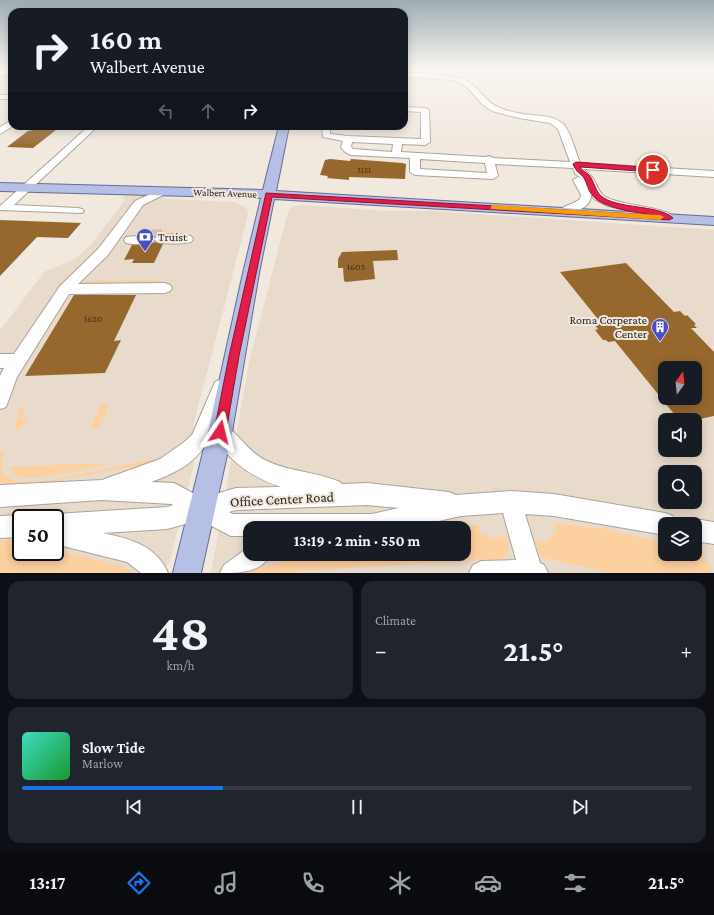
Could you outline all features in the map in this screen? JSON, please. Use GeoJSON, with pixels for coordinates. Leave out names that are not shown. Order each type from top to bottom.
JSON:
{"type":"FeatureCollection","features":[{"type":"Feature","properties":{"kind":"main road"},"geometry":{"type":"LineString","coordinates":[[187,573],[220,432],[234,356],[283,130]]}},
{"type":"Feature","properties":{"kind":"main road","name":"Walbert Avenue"},"geometry":{"type":"LineString","coordinates":[[0,187],[268,195],[564,211],[714,221]]}},
{"type":"Feature","properties":{"kind":"street"},"geometry":{"type":"LineString","coordinates":[[478,95],[492,108],[518,116],[549,120],[558,124],[562,128],[578,168],[586,176],[595,194],[601,200],[623,207],[655,213],[669,218]]}},
{"type":"Feature","properties":{"kind":"street"},"geometry":{"type":"LineString","coordinates":[[326,130],[327,136],[425,142],[425,110],[408,109]]}},
{"type":"Feature","properties":{"kind":"street"},"geometry":{"type":"LineString","coordinates":[[78,211],[4,208],[90,130]]}},
{"type":"Feature","properties":{"kind":"street"},"geometry":{"type":"LineString","coordinates":[[348,138],[346,147],[351,152],[489,159],[578,168],[714,174]]}},
{"type":"Feature","properties":{"kind":"street"},"geometry":{"type":"LineString","coordinates":[[396,154],[398,141]]}},
{"type":"Feature","properties":{"kind":"street"},"geometry":{"type":"LineString","coordinates":[[415,155],[415,172],[493,176],[489,159]]}},
{"type":"Feature","properties":{"kind":"street"},"geometry":{"type":"LineString","coordinates":[[564,211],[578,207],[586,200],[586,195],[576,175],[578,168]]}},
{"type":"Feature","properties":{"kind":"street"},"geometry":{"type":"LineString","coordinates":[[130,190],[139,195],[139,203]]}},
{"type":"Feature","properties":{"kind":"street"},"geometry":{"type":"LineString","coordinates":[[0,401],[9,375],[64,289],[103,252],[139,203],[163,191]]}},
{"type":"Feature","properties":{"kind":"street"},"geometry":{"type":"LineString","coordinates":[[131,238],[187,237]]}},
{"type":"Feature","properties":{"kind":"street"},"geometry":{"type":"LineString","coordinates":[[64,289],[165,288]]}},
{"type":"Feature","properties":{"kind":"street"},"geometry":{"type":"LineString","coordinates":[[101,490],[166,467],[182,457],[199,441],[234,356]]}},
{"type":"Feature","properties":{"kind":"street"},"geometry":{"type":"LineString","coordinates":[[0,361],[19,361]]}},
{"type":"Feature","properties":{"kind":"street"},"geometry":{"type":"LineString","coordinates":[[220,432],[249,461],[282,477],[308,485],[367,494]]}},
{"type":"Feature","properties":{"kind":"street"},"geometry":{"type":"LineString","coordinates":[[0,496],[101,490],[174,494],[201,509]]}},
{"type":"Feature","properties":{"kind":"street","name":"Office Center Road"},"geometry":{"type":"LineString","coordinates":[[201,509],[236,499],[367,494],[462,505]]}},
{"type":"Feature","properties":{"kind":"street"},"geometry":{"type":"LineString","coordinates":[[481,573],[533,573],[511,502]]}},
{"type":"Feature","properties":{"kind":"street","name":"Office Center Road"},"geometry":{"type":"LineString","coordinates":[[391,521],[462,505],[511,502],[554,505],[658,523]]}},
{"type":"Feature","properties":{"kind":"street"},"geometry":{"type":"LineString","coordinates":[[64,524],[168,518],[201,509]]}},
{"type":"Feature","properties":{"kind":"street","name":"Office Center Road"},"geometry":{"type":"LineString","coordinates":[[201,509],[231,525],[243,525]]}},
{"type":"Feature","properties":{"kind":"street"},"geometry":{"type":"LineString","coordinates":[[0,527],[12,526]]}},
{"type":"Feature","properties":{"kind":"street"},"geometry":{"type":"LineString","coordinates":[[702,531],[714,533]]}},
{"type":"Feature","properties":{"kind":"street"},"geometry":{"type":"LineString","coordinates":[[64,535],[131,551],[147,562],[156,573]]}},
{"type":"Feature","properties":{"kind":"street"},"geometry":{"type":"LineString","coordinates":[[232,573],[248,561]]}},
{"type":"Feature","properties":{"kind":"shaded area"},"geometry":{"type":"Polygon","coordinates":[[[127,193],[154,194],[167,199],[234,202],[245,207],[248,211],[193,426],[194,464],[170,560],[164,573],[0,573],[0,328],[2,328],[44,272],[75,259],[90,246],[125,200],[122,198],[127,193]]]}},
{"type":"Feature","properties":{"kind":"shaded area"},"geometry":{"type":"Polygon","coordinates":[[[303,205],[387,211],[433,211],[714,230],[714,573],[211,573],[249,363],[289,210],[293,206],[303,205]]]}},
{"type":"Feature","properties":{"kind":"shaded area"},"geometry":{"type":"Polygon","coordinates":[[[145,229],[150,229],[183,232],[140,234],[145,229]]]}},
{"type":"Feature","properties":{"kind":"shaded area"},"geometry":{"type":"Polygon","coordinates":[[[86,281],[160,281],[159,283],[83,284],[86,281]]]}},
{"type":"Feature","properties":{"kind":"shaded area"},"geometry":{"type":"Polygon","coordinates":[[[107,403],[108,406],[102,422],[94,429],[90,428],[101,405],[107,403]]]}},
{"type":"Feature","properties":{"kind":"shaded area"},"geometry":{"type":"Polygon","coordinates":[[[27,406],[21,419],[29,418],[21,428],[15,431],[20,407],[27,406]]]}},
{"type":"Feature","properties":{"kind":"shaded area"},"geometry":{"type":"Polygon","coordinates":[[[4,451],[2,466],[3,472],[14,481],[23,482],[47,481],[160,458],[163,459],[153,463],[45,483],[5,485],[0,482],[0,454],[4,451]]]}},
{"type":"Feature","properties":{"kind":"shaded area"},"geometry":{"type":"Polygon","coordinates":[[[106,463],[105,465],[73,472],[35,477],[17,476],[12,473],[9,467],[106,463]]]}},
{"type":"Feature","properties":{"kind":"shaded area"},"geometry":{"type":"Polygon","coordinates":[[[554,523],[600,528],[658,541],[658,561],[702,561],[702,553],[708,562],[712,573],[609,573],[544,558],[540,555],[535,540],[545,542],[550,540],[556,532],[554,523]]]}},
{"type":"Feature","properties":{"kind":"shaded area"},"geometry":{"type":"Polygon","coordinates":[[[479,525],[480,533],[490,537],[496,538],[507,536],[508,549],[507,554],[503,559],[471,561],[471,526],[479,525]]]}},
{"type":"Feature","properties":{"kind":"shaded area"},"geometry":{"type":"Polygon","coordinates":[[[12,540],[12,561],[64,561],[64,552],[122,566],[133,572],[0,573],[0,541],[12,540]]]}},
{"type":"Feature","properties":{"kind":"shaded area"},"geometry":{"type":"Polygon","coordinates":[[[283,561],[469,561],[299,571],[294,573],[252,573],[252,570],[283,561]]]}},
{"type":"Feature","properties":{"kind":"building"},"geometry":{"type":"Polygon","coordinates":[[[56,130],[33,148],[7,147],[28,131],[56,130]]]}},
{"type":"Feature","properties":{"kind":"building"},"geometry":{"type":"Polygon","coordinates":[[[351,159],[406,164],[405,179],[349,177],[349,180],[327,178],[328,176],[320,175],[325,160],[350,161],[351,159]]]}},
{"type":"Feature","properties":{"kind":"building"},"geometry":{"type":"Polygon","coordinates":[[[0,220],[81,223],[68,238],[37,237],[0,276],[0,220]]]}},
{"type":"Feature","properties":{"kind":"building","name":"Truist"},"geometry":{"type":"Polygon","coordinates":[[[155,242],[163,244],[154,263],[132,263],[134,259],[124,260],[132,245],[147,245],[155,242]]]}},
{"type":"Feature","properties":{"kind":"building"},"geometry":{"type":"Polygon","coordinates":[[[397,250],[398,260],[373,261],[375,279],[346,282],[344,281],[343,268],[338,268],[338,259],[342,252],[397,250]]]}},
{"type":"Feature","properties":{"kind":"building","name":"Roma Corperate Center"},"geometry":{"type":"Polygon","coordinates":[[[626,263],[674,312],[680,311],[685,316],[687,315],[696,324],[694,325],[697,328],[691,328],[714,352],[714,416],[702,419],[702,413],[673,413],[667,405],[702,405],[702,361],[658,361],[658,394],[615,341],[608,342],[603,340],[595,330],[598,329],[594,324],[601,323],[560,272],[626,263]]]}},
{"type":"Feature","properties":{"kind":"building"},"geometry":{"type":"Polygon","coordinates":[[[74,295],[136,295],[114,341],[121,340],[105,373],[25,376],[74,295]]]}},
{"type":"Feature","properties":{"kind":"tunnel"},"geometry":{"type":"LineString","coordinates":[[151,236],[162,235]]}},
{"type":"Feature","properties":{"kind":"slow traffic"},"geometry":{"type":"LineString","coordinates":[[493,207],[660,217]]}},
{"type":"Feature","properties":{"kind":"place","name":"Truist"},"geometry":{"type":"Point","coordinates":[145,252]}},
{"type":"Feature","properties":{"kind":"place","name":"Roma Corperate Center"},"geometry":{"type":"Point","coordinates":[660,342]}},
{"type":"Feature","properties":{"kind":"route"},"geometry":{"type":"LineString","coordinates":[[220,432],[234,356],[268,195],[669,218],[655,213],[623,207],[601,200],[595,194],[586,176],[579,172],[576,164],[653,170]]}}]}
